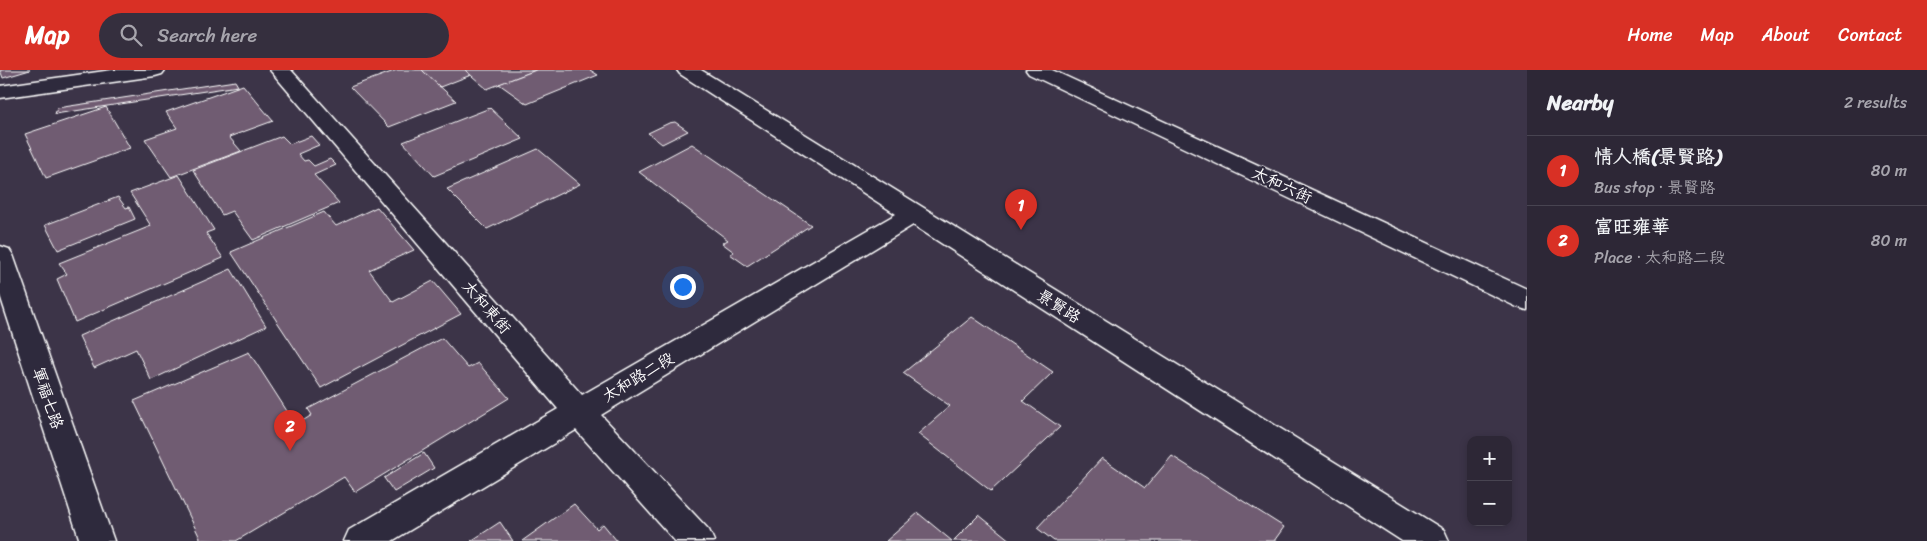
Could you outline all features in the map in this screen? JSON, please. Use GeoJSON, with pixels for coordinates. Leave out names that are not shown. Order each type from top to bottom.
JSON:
{"type":"FeatureCollection","features":[{"type":"Feature","properties":{"kind":"street"},"geometry":{"type":"LineString","coordinates":[[0,92],[155,70]]}},
{"type":"Feature","properties":{"kind":"street","name":"太和東街"},"geometry":{"type":"LineString","coordinates":[[280,70],[579,412],[697,541]]}},
{"type":"Feature","properties":{"kind":"street","name":"景賢路"},"geometry":{"type":"LineString","coordinates":[[687,70],[1432,541]]}},
{"type":"Feature","properties":{"kind":"street","name":"太和六街"},"geometry":{"type":"LineString","coordinates":[[1036,70],[1527,300]]}},
{"type":"Feature","properties":{"kind":"street","name":"太和路二段"},"geometry":{"type":"LineString","coordinates":[[361,541],[914,214]]}},
{"type":"Feature","properties":{"kind":"street","name":"軍福七路"},"geometry":{"type":"LineString","coordinates":[[0,255],[97,541]]}},
{"type":"Feature","properties":{"kind":"building"},"geometry":{"type":"Polygon","coordinates":[[[0,70],[30,70],[3,78],[0,70]]]}},
{"type":"Feature","properties":{"kind":"building"},"geometry":{"type":"Polygon","coordinates":[[[397,70],[422,70],[456,101],[389,127],[350,87],[397,70]]]}},
{"type":"Feature","properties":{"kind":"building"},"geometry":{"type":"Polygon","coordinates":[[[422,70],[465,70],[471,75],[440,87],[422,70]]]}},
{"type":"Feature","properties":{"kind":"building"},"geometry":{"type":"Polygon","coordinates":[[[465,70],[536,70],[487,89],[465,70]]]}},
{"type":"Feature","properties":{"kind":"building"},"geometry":{"type":"Polygon","coordinates":[[[536,70],[590,70],[598,75],[527,104],[499,84],[536,70]]]}},
{"type":"Feature","properties":{"kind":"building"},"geometry":{"type":"Polygon","coordinates":[[[235,81],[238,86],[55,114],[57,108],[235,81]]]}},
{"type":"Feature","properties":{"kind":"building"},"geometry":{"type":"Polygon","coordinates":[[[243,85],[273,121],[229,137],[241,151],[171,177],[145,139],[177,128],[166,112],[243,85]]]}},
{"type":"Feature","properties":{"kind":"building"},"geometry":{"type":"Polygon","coordinates":[[[106,107],[130,148],[46,178],[25,134],[106,107]]]}},
{"type":"Feature","properties":{"kind":"building"},"geometry":{"type":"Polygon","coordinates":[[[490,108],[523,139],[434,176],[403,142],[490,108]]]}},
{"type":"Feature","properties":{"kind":"building"},"geometry":{"type":"Polygon","coordinates":[[[675,122],[688,131],[662,144],[648,133],[669,123],[675,122]]]}},
{"type":"Feature","properties":{"kind":"building"},"geometry":{"type":"Polygon","coordinates":[[[282,136],[290,144],[311,136],[319,145],[298,154],[304,161],[308,160],[314,166],[330,159],[336,165],[314,175],[339,203],[253,240],[232,211],[222,215],[193,170],[282,136]]]}},
{"type":"Feature","properties":{"kind":"building"},"geometry":{"type":"Polygon","coordinates":[[[692,144],[811,225],[747,266],[730,254],[734,252],[722,243],[728,240],[639,172],[692,144]]]}},
{"type":"Feature","properties":{"kind":"building"},"geometry":{"type":"Polygon","coordinates":[[[538,149],[580,184],[487,229],[447,189],[538,149]]]}},
{"type":"Feature","properties":{"kind":"building"},"geometry":{"type":"Polygon","coordinates":[[[179,175],[214,230],[206,233],[223,258],[75,322],[57,279],[67,274],[59,263],[151,226],[130,193],[179,175]]]}},
{"type":"Feature","properties":{"kind":"building"},"geometry":{"type":"Polygon","coordinates":[[[118,197],[126,208],[129,207],[135,219],[58,250],[45,225],[118,197]]]}},
{"type":"Feature","properties":{"kind":"building"},"geometry":{"type":"Polygon","coordinates":[[[377,207],[414,250],[369,270],[393,302],[433,281],[461,314],[321,388],[231,252],[324,212],[336,226],[377,207]]]}},
{"type":"Feature","properties":{"kind":"building"},"geometry":{"type":"Polygon","coordinates":[[[231,269],[266,326],[151,380],[136,349],[94,368],[79,336],[231,269]]]}},
{"type":"Feature","properties":{"kind":"building"},"geometry":{"type":"Polygon","coordinates":[[[972,317],[1053,372],[1023,401],[1060,427],[991,491],[918,434],[950,406],[903,373],[972,317]]]}},
{"type":"Feature","properties":{"kind":"building"},"geometry":{"type":"Polygon","coordinates":[[[442,338],[468,368],[478,363],[509,398],[355,492],[344,477],[236,541],[201,540],[134,401],[249,352],[296,425],[312,415],[308,409],[442,338]]]}},
{"type":"Feature","properties":{"kind":"building"},"geometry":{"type":"Polygon","coordinates":[[[424,453],[434,468],[394,492],[384,478],[424,453]]]}},
{"type":"Feature","properties":{"kind":"building"},"geometry":{"type":"Polygon","coordinates":[[[1172,456],[1284,527],[1274,541],[1054,541],[1037,528],[1102,458],[1145,488],[1172,456]]]}},
{"type":"Feature","properties":{"kind":"building"},"geometry":{"type":"Polygon","coordinates":[[[574,504],[597,529],[603,524],[617,541],[522,541],[574,504]]]}},
{"type":"Feature","properties":{"kind":"building"},"geometry":{"type":"Polygon","coordinates":[[[918,513],[952,541],[886,541],[918,513]]]}},
{"type":"Feature","properties":{"kind":"building"},"geometry":{"type":"Polygon","coordinates":[[[979,515],[1011,541],[953,541],[979,515]]]}},
{"type":"Feature","properties":{"kind":"building"},"geometry":{"type":"Polygon","coordinates":[[[500,522],[513,541],[471,541],[500,522]]]}},
{"type":"Feature","properties":{"kind":"place","name":"情人橋(景賢路)"},"geometry":{"type":"Point","coordinates":[1021,230]}},
{"type":"Feature","properties":{"kind":"place","name":"富旺雍華"},"geometry":{"type":"Point","coordinates":[290,451]}}]}
